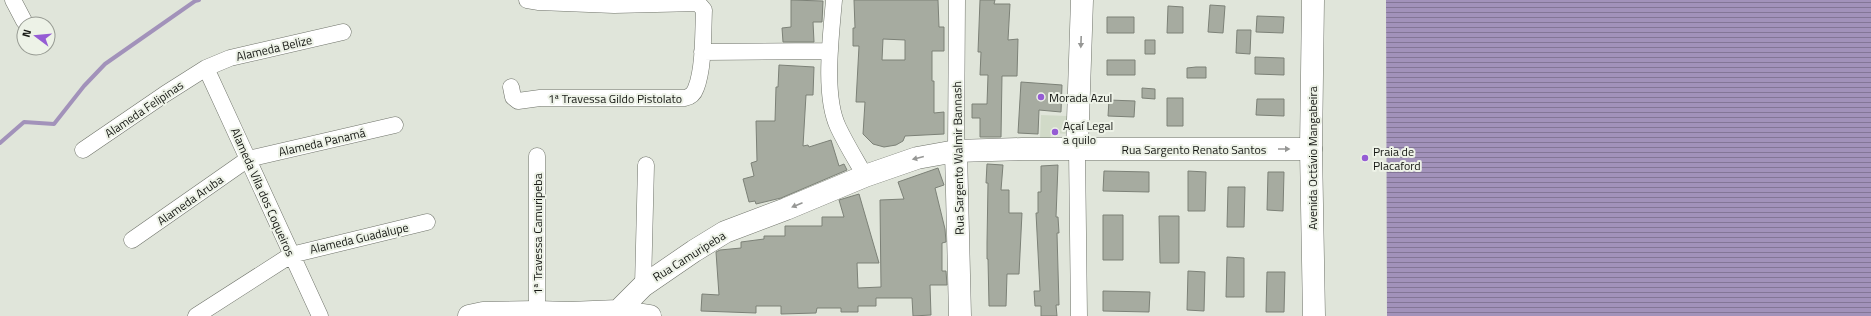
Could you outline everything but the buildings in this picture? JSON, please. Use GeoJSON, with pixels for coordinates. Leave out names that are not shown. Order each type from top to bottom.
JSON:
{"type":"FeatureCollection","features":[{"type":"Feature","properties":{"kind":"main road","name":"Avenida Octávio Mangabeira"},"geometry":{"type":"LineString","coordinates":[[1313,0],[1312,149],[1314,316]]}},
{"type":"Feature","properties":{"kind":"main road"},"geometry":{"type":"LineString","coordinates":[[1077,150],[1082,2]]}},
{"type":"Feature","properties":{"kind":"main road","name":"Rua Sargento Renato Santos"},"geometry":{"type":"LineString","coordinates":[[956,151],[1312,149]]}},
{"type":"Feature","properties":{"kind":"main road","name":"Rua Camuripeba"},"geometry":{"type":"LineString","coordinates":[[618,311],[643,286],[725,232],[786,209],[865,176],[917,158],[956,151]]}},
{"type":"Feature","properties":{"kind":"main road","name":"Rua Sargento Walmir Bannash"},"geometry":{"type":"LineString","coordinates":[[956,151],[960,316]]}},
{"type":"Feature","properties":{"kind":"main road"},"geometry":{"type":"LineString","coordinates":[[469,316],[483,313],[537,312],[569,315],[618,311],[650,316]]}},
{"type":"Feature","properties":{"kind":"street"},"geometry":{"type":"LineString","coordinates":[[13,0],[21,16]]}},
{"type":"Feature","properties":{"kind":"street"},"geometry":{"type":"LineString","coordinates":[[527,0],[539,2],[614,5],[698,3],[704,10],[702,52],[830,52]]}},
{"type":"Feature","properties":{"kind":"street"},"geometry":{"type":"LineString","coordinates":[[834,0],[830,52],[832,106],[838,126],[865,176]]}},
{"type":"Feature","properties":{"kind":"street","name":"Rua Sargento Walmir Bannash"},"geometry":{"type":"LineString","coordinates":[[956,151],[957,0]]}},
{"type":"Feature","properties":{"kind":"street","name":"Alameda Belize"},"geometry":{"type":"LineString","coordinates":[[206,68],[230,58],[343,32]]}},
{"type":"Feature","properties":{"kind":"street","name":"1ª Travessa Gildo Pistolato"},"geometry":{"type":"LineString","coordinates":[[511,86],[515,100],[540,98],[685,98],[690,97],[696,88],[702,52]]}},
{"type":"Feature","properties":{"kind":"street","name":"Alameda Felipinas"},"geometry":{"type":"LineString","coordinates":[[83,150],[206,68]]}},
{"type":"Feature","properties":{"kind":"street","name":"Alameda Vila dos Coqueiros"},"geometry":{"type":"LineString","coordinates":[[206,68],[320,316]]}},
{"type":"Feature","properties":{"kind":"street","name":"Alameda Panamá"},"geometry":{"type":"LineString","coordinates":[[248,159],[395,125]]}},
{"type":"Feature","properties":{"kind":"street"},"geometry":{"type":"LineString","coordinates":[[1077,150],[1079,316]]}},
{"type":"Feature","properties":{"kind":"street","name":"1ª Travessa Camuripeba"},"geometry":{"type":"LineString","coordinates":[[537,156],[537,312]]}},
{"type":"Feature","properties":{"kind":"street","name":"Alameda Aruba"},"geometry":{"type":"LineString","coordinates":[[132,240],[248,159]]}},
{"type":"Feature","properties":{"kind":"street"},"geometry":{"type":"LineString","coordinates":[[643,286],[646,165]]}},
{"type":"Feature","properties":{"kind":"street","name":"Alameda Guadalupe"},"geometry":{"type":"LineString","coordinates":[[196,316],[291,254],[427,222]]}},
{"type":"Feature","properties":{"kind":"shaded area"},"geometry":{"type":"Polygon","coordinates":[[[1386,0],[1871,0],[1871,316],[1387,316],[1386,0]]]}},
{"type":"Feature","properties":{"kind":"shaded area"},"geometry":{"type":"Polygon","coordinates":[[[1041,115],[1067,116],[1070,134],[1051,133],[1050,140],[1040,139],[1041,115]]]}},
{"type":"Feature","properties":{"kind":"waterway"},"geometry":{"type":"LineString","coordinates":[[0,143],[24,122],[54,124],[84,86],[105,64],[195,1],[199,0]]}},
{"type":"Feature","properties":{"kind":"place","name":"Morada Azul"},"geometry":{"type":"Point","coordinates":[1041,97]}},
{"type":"Feature","properties":{"kind":"place","name":"Açaí Legal a quilo"},"geometry":{"type":"Point","coordinates":[1055,132]}},
{"type":"Feature","properties":{"kind":"place","name":"Praia de Placaford"},"geometry":{"type":"Point","coordinates":[1365,158]}}]}
